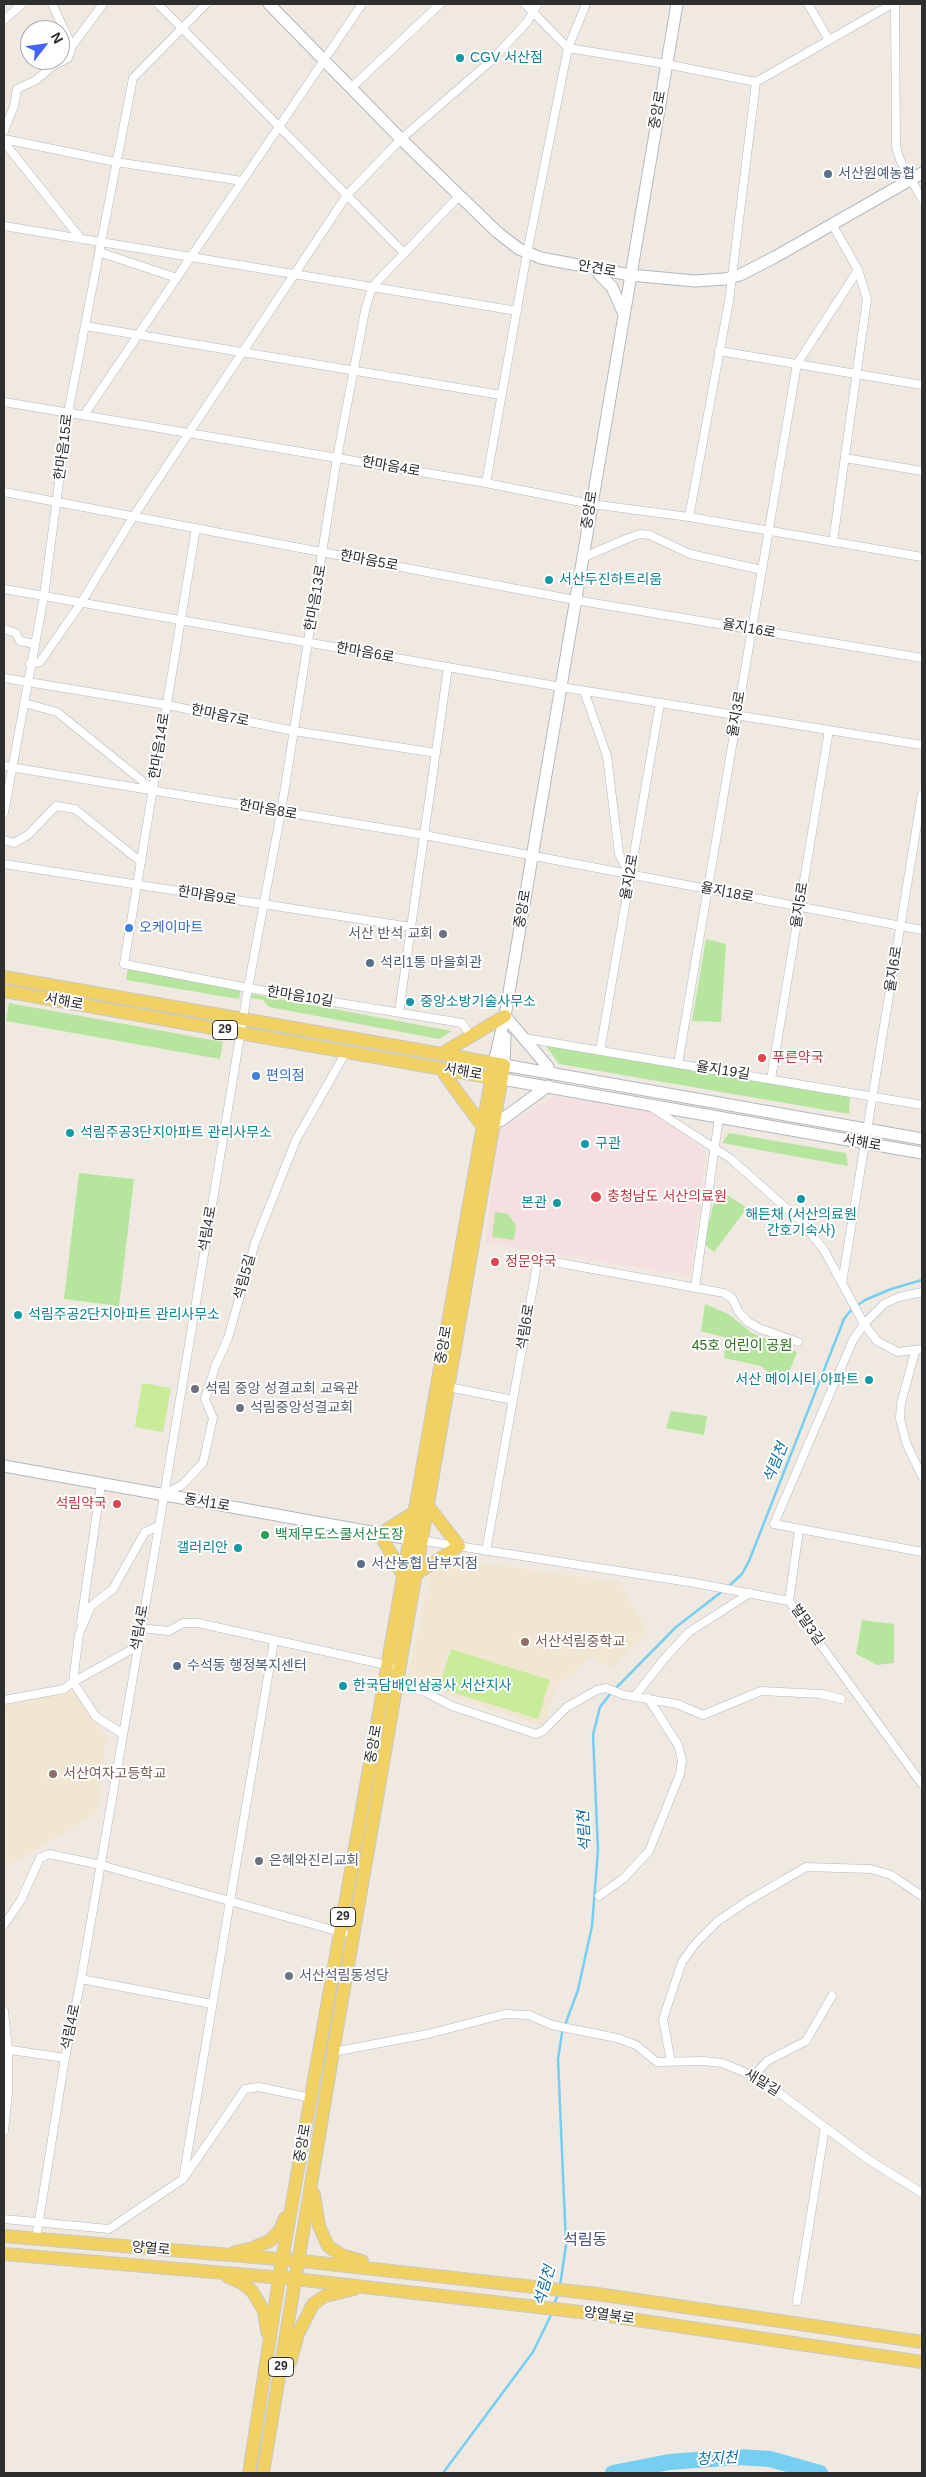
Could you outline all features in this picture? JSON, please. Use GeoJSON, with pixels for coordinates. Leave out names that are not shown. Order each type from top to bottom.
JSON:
{"type":"FeatureCollection","features":[{"type":"Feature","properties":{"kind":"main road","name":"안견로"},"geometry":{"type":"LineString","coordinates":[[269,4],[459,196],[504,238],[527,253],[541,258],[630,275],[702,281],[732,278],[754,268],[922,173]]}},
{"type":"Feature","properties":{"kind":"main road","name":"중앙로"},"geometry":{"type":"LineString","coordinates":[[416,1540],[415,1512],[497,1078],[532,856],[677,4]]}},
{"type":"Feature","properties":{"kind":"main road"},"geometry":{"type":"LineString","coordinates":[[598,269],[599,274],[612,287],[624,313]]}},
{"type":"Feature","properties":{"kind":"main road","name":"서해로"},"geometry":{"type":"LineString","coordinates":[[4,977],[922,1139]]}},
{"type":"Feature","properties":{"kind":"main road","name":"서해로"},"geometry":{"type":"LineString","coordinates":[[4,992],[922,1153]]}},
{"type":"Feature","properties":{"kind":"main road"},"geometry":{"type":"LineString","coordinates":[[442,1054],[506,1016],[548,1067],[548,1073]]}},
{"type":"Feature","properties":{"kind":"main road"},"geometry":{"type":"LineString","coordinates":[[446,1069],[445,1075],[488,1124],[500,1121],[548,1086]]}},
{"type":"Feature","properties":{"kind":"main road","name":"중앙로"},"geometry":{"type":"LineString","coordinates":[[249,2473],[282,2260],[340,1932],[391,1683],[416,1540],[428,1506],[488,1124]]}},
{"type":"Feature","properties":{"kind":"main road","name":"동서1로"},"geometry":{"type":"LineString","coordinates":[[4,1466],[416,1540]]}},
{"type":"Feature","properties":{"kind":"main road"},"geometry":{"type":"LineString","coordinates":[[415,1512],[380,1534],[410,1574],[459,1546],[428,1506]]}},
{"type":"Feature","properties":{"kind":"main road","name":"중앙로"},"geometry":{"type":"LineString","coordinates":[[263,2473],[353,1936],[391,1683]]}},
{"type":"Feature","properties":{"kind":"main road"},"geometry":{"type":"LineString","coordinates":[[312,2176],[316,2214],[324,2241],[341,2255],[363,2262],[364,2268]]}},
{"type":"Feature","properties":{"kind":"main road"},"geometry":{"type":"LineString","coordinates":[[224,2255],[253,2248],[271,2240],[280,2230],[285,2216],[291,2213]]}},
{"type":"Feature","properties":{"kind":"main road","name":"양열로"},"geometry":{"type":"LineString","coordinates":[[4,2236],[298,2261]]}},
{"type":"Feature","properties":{"kind":"main road","name":"양열로"},"geometry":{"type":"LineString","coordinates":[[4,2254],[295,2279]]}},
{"type":"Feature","properties":{"kind":"main road","name":"양열북로"},"geometry":{"type":"LineString","coordinates":[[298,2261],[597,2294],[922,2342]]}},
{"type":"Feature","properties":{"kind":"main road"},"geometry":{"type":"LineString","coordinates":[[223,2272],[224,2276],[242,2282],[259,2300],[266,2322],[269,2347]]}},
{"type":"Feature","properties":{"kind":"main road","name":"양열북로"},"geometry":{"type":"LineString","coordinates":[[295,2279],[589,2312],[922,2362]]}},
{"type":"Feature","properties":{"kind":"main road"},"geometry":{"type":"LineString","coordinates":[[281,2369],[289,2366],[298,2334],[313,2304],[325,2296],[363,2287]]}},
{"type":"Feature","properties":{"kind":"street"},"geometry":{"type":"LineString","coordinates":[[4,20],[22,4]]}},
{"type":"Feature","properties":{"kind":"street"},"geometry":{"type":"LineString","coordinates":[[52,4],[72,46]]}},
{"type":"Feature","properties":{"kind":"street"},"geometry":{"type":"LineString","coordinates":[[4,131],[14,106],[17,89],[36,80],[53,66],[68,58],[72,46],[103,4]]}},
{"type":"Feature","properties":{"kind":"street"},"geometry":{"type":"LineString","coordinates":[[158,4],[404,253]]}},
{"type":"Feature","properties":{"kind":"street","name":"한마음15로"},"geometry":{"type":"LineString","coordinates":[[4,813],[44,596],[68,413],[133,78],[181,27],[206,4]]}},
{"type":"Feature","properties":{"kind":"street"},"geometry":{"type":"LineString","coordinates":[[84,415],[362,4]]}},
{"type":"Feature","properties":{"kind":"street"},"geometry":{"type":"LineString","coordinates":[[351,88],[440,4]]}},
{"type":"Feature","properties":{"kind":"street"},"geometry":{"type":"LineString","coordinates":[[525,4],[568,48],[666,64],[756,82],[894,4],[896,146],[922,199]]}},
{"type":"Feature","properties":{"kind":"street"},"geometry":{"type":"LineString","coordinates":[[30,664],[40,662],[81,603],[134,517],[347,196],[401,138],[493,59],[528,22],[538,4]]}},
{"type":"Feature","properties":{"kind":"street"},"geometry":{"type":"LineString","coordinates":[[486,483],[516,311],[568,48],[586,4]]}},
{"type":"Feature","properties":{"kind":"street"},"geometry":{"type":"LineString","coordinates":[[808,4],[829,40]]}},
{"type":"Feature","properties":{"kind":"street"},"geometry":{"type":"LineString","coordinates":[[689,517],[732,278],[756,82]]}},
{"type":"Feature","properties":{"kind":"street"},"geometry":{"type":"LineString","coordinates":[[4,141],[116,162],[242,181]]}},
{"type":"Feature","properties":{"kind":"street"},"geometry":{"type":"LineString","coordinates":[[4,141],[81,239]]}},
{"type":"Feature","properties":{"kind":"street","name":"한마음13로"},"geometry":{"type":"LineString","coordinates":[[241,1033],[281,812],[337,458],[365,311],[372,287],[459,196]]}},
{"type":"Feature","properties":{"kind":"street"},"geometry":{"type":"LineString","coordinates":[[832,224],[858,270],[867,299],[833,542]]}},
{"type":"Feature","properties":{"kind":"street"},"geometry":{"type":"LineString","coordinates":[[4,226],[516,311]]}},
{"type":"Feature","properties":{"kind":"street"},"geometry":{"type":"LineString","coordinates":[[99,252],[177,278]]}},
{"type":"Feature","properties":{"kind":"street"},"geometry":{"type":"LineString","coordinates":[[797,364],[858,270]]}},
{"type":"Feature","properties":{"kind":"street"},"geometry":{"type":"LineString","coordinates":[[85,326],[502,395]]}},
{"type":"Feature","properties":{"kind":"street"},"geometry":{"type":"LineString","coordinates":[[719,351],[922,385]]}},
{"type":"Feature","properties":{"kind":"street","name":"율지3로"},"geometry":{"type":"LineString","coordinates":[[678,1064],[797,364]]}},
{"type":"Feature","properties":{"kind":"street","name":"한마음4로"},"geometry":{"type":"LineString","coordinates":[[4,402],[486,483],[592,504],[689,517],[922,557]]}},
{"type":"Feature","properties":{"kind":"street"},"geometry":{"type":"LineString","coordinates":[[845,458],[922,471]]}},
{"type":"Feature","properties":{"kind":"street","name":"한마음5로"},"geometry":{"type":"LineString","coordinates":[[4,492],[575,600]]}},
{"type":"Feature","properties":{"kind":"street","name":"한마음14로"},"geometry":{"type":"LineString","coordinates":[[124,964],[196,528]]}},
{"type":"Feature","properties":{"kind":"street"},"geometry":{"type":"LineString","coordinates":[[582,558],[640,534],[650,535],[690,554],[762,570]]}},
{"type":"Feature","properties":{"kind":"street","name":"한마음6로"},"geometry":{"type":"LineString","coordinates":[[4,589],[584,691],[922,745]]}},
{"type":"Feature","properties":{"kind":"street","name":"율지16로"},"geometry":{"type":"LineString","coordinates":[[575,600],[922,658]]}},
{"type":"Feature","properties":{"kind":"street"},"geometry":{"type":"LineString","coordinates":[[4,630],[16,633],[20,641],[34,644]]}},
{"type":"Feature","properties":{"kind":"street"},"geometry":{"type":"LineString","coordinates":[[399,1012],[448,667]]}},
{"type":"Feature","properties":{"kind":"street","name":"한마음7로"},"geometry":{"type":"LineString","coordinates":[[4,678],[167,705],[294,731],[436,753]]}},
{"type":"Feature","properties":{"kind":"street"},"geometry":{"type":"LineString","coordinates":[[584,691],[607,756],[619,854],[630,875]]}},
{"type":"Feature","properties":{"kind":"street"},"geometry":{"type":"LineString","coordinates":[[24,703],[57,712],[153,790]]}},
{"type":"Feature","properties":{"kind":"street","name":"율지2로"},"geometry":{"type":"LineString","coordinates":[[600,1051],[660,703]]}},
{"type":"Feature","properties":{"kind":"street","name":"율지5로"},"geometry":{"type":"LineString","coordinates":[[771,1079],[829,730]]}},
{"type":"Feature","properties":{"kind":"street","name":"한마음8로"},"geometry":{"type":"LineString","coordinates":[[4,766],[424,836],[532,856]]}},
{"type":"Feature","properties":{"kind":"street","name":"율지6로"},"geometry":{"type":"LineString","coordinates":[[842,1283],[922,794]]}},
{"type":"Feature","properties":{"kind":"street"},"geometry":{"type":"LineString","coordinates":[[4,840],[14,843],[28,835],[56,806],[75,809],[141,862]]}},
{"type":"Feature","properties":{"kind":"street","name":"율지18로"},"geometry":{"type":"LineString","coordinates":[[532,856],[922,930]]}},
{"type":"Feature","properties":{"kind":"street","name":"한마음9로"},"geometry":{"type":"LineString","coordinates":[[4,864],[411,927]]}},
{"type":"Feature","properties":{"kind":"street","name":"한마음10길"},"geometry":{"type":"LineString","coordinates":[[124,964],[248,988],[462,1022],[471,1036]]}},
{"type":"Feature","properties":{"kind":"street","name":"석림4로"},"geometry":{"type":"LineString","coordinates":[[36,2239],[65,2058],[101,1865],[136,1647],[241,1033]]}},
{"type":"Feature","properties":{"kind":"street","name":"율지19길"},"geometry":{"type":"LineString","coordinates":[[524,1038],[922,1104]]}},
{"type":"Feature","properties":{"kind":"street","name":"석림5길"},"geometry":{"type":"LineString","coordinates":[[162,1495],[182,1485],[203,1463],[213,1418],[205,1399],[215,1367],[228,1338],[255,1244],[296,1140],[346,1052]]}},
{"type":"Feature","properties":{"kind":"street"},"geometry":{"type":"LineString","coordinates":[[647,1104],[714,1147],[752,1176],[802,1222],[824,1250],[862,1321],[877,1341],[891,1350],[918,1351],[901,1403],[900,1419],[907,1445],[922,1476]]}},
{"type":"Feature","properties":{"kind":"street"},"geometry":{"type":"LineString","coordinates":[[695,1288],[718,1117]]}},
{"type":"Feature","properties":{"kind":"street","name":"석림6로"},"geometry":{"type":"LineString","coordinates":[[486,1551],[538,1259],[727,1294],[748,1322],[761,1329],[798,1342]]}},
{"type":"Feature","properties":{"kind":"street"},"geometry":{"type":"LineString","coordinates":[[922,1292],[899,1297],[884,1304],[862,1321],[774,1524],[922,1552]]}},
{"type":"Feature","properties":{"kind":"street"},"geometry":{"type":"LineString","coordinates":[[448,1387],[513,1400]]}},
{"type":"Feature","properties":{"kind":"street"},"geometry":{"type":"LineString","coordinates":[[101,1484],[73,1682],[96,1717],[122,1734]]}},
{"type":"Feature","properties":{"kind":"street"},"geometry":{"type":"LineString","coordinates":[[80,1634],[91,1606],[113,1589],[145,1532],[158,1526]]}},
{"type":"Feature","properties":{"kind":"street","name":"벌말3길"},"geometry":{"type":"LineString","coordinates":[[799,1530],[790,1601],[922,1784]]}},
{"type":"Feature","properties":{"kind":"street"},"geometry":{"type":"LineString","coordinates":[[416,1540],[695,1583],[790,1601]]}},
{"type":"Feature","properties":{"kind":"street"},"geometry":{"type":"LineString","coordinates":[[636,1696],[664,1659],[689,1632],[746,1592]]}},
{"type":"Feature","properties":{"kind":"street"},"geometry":{"type":"LineString","coordinates":[[140,1628],[168,1631],[183,1623],[198,1624],[394,1667]]}},
{"type":"Feature","properties":{"kind":"street"},"geometry":{"type":"LineString","coordinates":[[183,2180],[274,1641]]}},
{"type":"Feature","properties":{"kind":"street"},"geometry":{"type":"LineString","coordinates":[[4,1700],[64,1689],[73,1682],[136,1647]]}},
{"type":"Feature","properties":{"kind":"street"},"geometry":{"type":"LineString","coordinates":[[391,1683],[423,1691],[452,1706],[536,1734],[543,1731],[567,1707],[597,1690],[606,1688],[618,1693],[677,1704],[703,1715],[761,1690],[802,1692],[841,1699]]}},
{"type":"Feature","properties":{"kind":"street"},"geometry":{"type":"LineString","coordinates":[[598,1896],[624,1878],[648,1850],[680,1774],[682,1760],[678,1746],[648,1698]]}},
{"type":"Feature","properties":{"kind":"street"},"geometry":{"type":"LineString","coordinates":[[4,1925],[21,1900],[40,1858],[49,1854],[101,1865],[353,1936]]}},
{"type":"Feature","properties":{"kind":"street"},"geometry":{"type":"LineString","coordinates":[[671,2062],[663,2020],[682,1962],[695,1944],[718,1921],[746,1902],[806,1867],[871,1869],[891,1875],[922,1896]]}},
{"type":"Feature","properties":{"kind":"street"},"geometry":{"type":"LineString","coordinates":[[81,1979],[212,2004]]}},
{"type":"Feature","properties":{"kind":"street"},"geometry":{"type":"LineString","coordinates":[[754,2076],[767,2061],[806,2041],[832,1996]]}},
{"type":"Feature","properties":{"kind":"street"},"geometry":{"type":"LineString","coordinates":[[4,2011],[8,2093],[4,2131]]}},
{"type":"Feature","properties":{"kind":"street","name":"새말길"},"geometry":{"type":"LineString","coordinates":[[333,2052],[428,2034],[505,2014],[529,2015],[552,2025],[617,2038],[636,2045],[658,2062],[702,2061],[722,2063],[754,2076],[866,2158],[922,2193]]}},
{"type":"Feature","properties":{"kind":"street"},"geometry":{"type":"LineString","coordinates":[[6,2050],[65,2058]]}},
{"type":"Feature","properties":{"kind":"street"},"geometry":{"type":"LineString","coordinates":[[4,2219],[109,2229],[183,2180],[245,2089],[259,2088],[311,2098]]}},
{"type":"Feature","properties":{"kind":"street"},"geometry":{"type":"LineString","coordinates":[[797,2301],[825,2127]]}},
{"type":"Feature","properties":{"kind":"shaded area","name":"충청남도 서산의료원"},"geometry":{"type":"Polygon","coordinates":[[[555,1096],[654,1112],[706,1152],[690,1276],[485,1242],[500,1130],[555,1096]]]}},
{"type":"Feature","properties":{"kind":"shaded area","name":"서산석림중학교"},"geometry":{"type":"Polygon","coordinates":[[[446,1558],[620,1582],[647,1630],[610,1670],[593,1655],[557,1686],[544,1727],[423,1686],[407,1680],[431,1570],[446,1558]]]}},
{"type":"Feature","properties":{"kind":"shaded area","name":"서산여자고등학교"},"geometry":{"type":"Polygon","coordinates":[[[72,1687],[106,1737],[98,1812],[4,1869],[4,1704],[72,1687]]]}},
{"type":"Feature","properties":{"kind":"green space"},"geometry":{"type":"Polygon","coordinates":[[[706,939],[726,944],[721,1022],[692,1021],[706,939]]]}},
{"type":"Feature","properties":{"kind":"green space"},"geometry":{"type":"Polygon","coordinates":[[[128,969],[241,989],[239,999],[126,980],[128,969]]]}},
{"type":"Feature","properties":{"kind":"green space"},"geometry":{"type":"Polygon","coordinates":[[[252,994],[452,1031],[439,1039],[269,1007],[263,1000],[251,998],[252,994]]]}},
{"type":"Feature","properties":{"kind":"green space"},"geometry":{"type":"Polygon","coordinates":[[[9,1003],[223,1042],[220,1059],[6,1021],[9,1003]]]}},
{"type":"Feature","properties":{"kind":"green space"},"geometry":{"type":"Polygon","coordinates":[[[544,1043],[850,1095],[849,1114],[559,1064],[544,1043]]]}},
{"type":"Feature","properties":{"kind":"green space"},"geometry":{"type":"Polygon","coordinates":[[[729,1133],[846,1153],[848,1166],[722,1143],[729,1133]]]}},
{"type":"Feature","properties":{"kind":"green space"},"geometry":{"type":"Polygon","coordinates":[[[79,1173],[134,1179],[119,1306],[64,1299],[79,1173]]]}},
{"type":"Feature","properties":{"kind":"green space"},"geometry":{"type":"Polygon","coordinates":[[[717,1188],[747,1208],[714,1252],[704,1244],[717,1188]]]}},
{"type":"Feature","properties":{"kind":"green space"},"geometry":{"type":"Polygon","coordinates":[[[495,1212],[508,1214],[516,1226],[514,1240],[492,1237],[495,1212]]]}},
{"type":"Feature","properties":{"kind":"green space","name":"45호 어린이 공원"},"geometry":{"type":"Polygon","coordinates":[[[705,1304],[728,1314],[752,1333],[797,1352],[784,1385],[761,1366],[724,1358],[727,1338],[701,1331],[705,1304]]]}},
{"type":"Feature","properties":{"kind":"green space"},"geometry":{"type":"Polygon","coordinates":[[[142,1383],[171,1388],[163,1432],[135,1427],[142,1383]]]}},
{"type":"Feature","properties":{"kind":"green space"},"geometry":{"type":"Polygon","coordinates":[[[671,1411],[707,1416],[704,1435],[666,1428],[671,1411]]]}},
{"type":"Feature","properties":{"kind":"green space"},"geometry":{"type":"Polygon","coordinates":[[[862,1620],[894,1624],[894,1663],[877,1665],[856,1654],[862,1620]]]}},
{"type":"Feature","properties":{"kind":"green space"},"geometry":{"type":"Polygon","coordinates":[[[451,1649],[550,1680],[538,1719],[439,1688],[451,1649]]]}},
{"type":"Feature","properties":{"kind":"waterway","name":"석림천"},"geometry":{"type":"LineString","coordinates":[[728,1587],[742,1574],[749,1561],[844,1319],[851,1310],[865,1300],[891,1289],[922,1280]]}},
{"type":"Feature","properties":{"kind":"waterway","name":"석림천"},"geometry":{"type":"LineString","coordinates":[[615,1689],[676,1627],[724,1590]]}},
{"type":"Feature","properties":{"kind":"waterway","name":"석림천"},"geometry":{"type":"LineString","coordinates":[[560,2286],[566,2245],[558,2059],[562,2033],[578,1990],[592,1926],[598,1850],[593,1735],[600,1707],[611,1693]]}},
{"type":"Feature","properties":{"kind":"waterway","name":"석림천"},"geometry":{"type":"LineString","coordinates":[[554,2305],[558,2294]]}},
{"type":"Feature","properties":{"kind":"waterway","name":"석림천"},"geometry":{"type":"LineString","coordinates":[[443,2473],[533,2352],[552,2313]]}},
{"type":"Feature","properties":{"kind":"waterway","name":"청지천"},"geometry":{"type":"LineString","coordinates":[[613,2473],[669,2462],[738,2457],[770,2459],[820,2473]]}},
{"type":"Feature","properties":{"kind":"place","name":"CGV 서산점"},"geometry":{"type":"Point","coordinates":[460,58]}},
{"type":"Feature","properties":{"kind":"place","name":"서산원예농협"},"geometry":{"type":"Point","coordinates":[828,174]}},
{"type":"Feature","properties":{"kind":"place","name":"서산두진하트리움"},"geometry":{"type":"Point","coordinates":[549,580]}},
{"type":"Feature","properties":{"kind":"place","name":"오케이마트"},"geometry":{"type":"Point","coordinates":[129,928]}},
{"type":"Feature","properties":{"kind":"place","name":"서산 반석 교회"},"geometry":{"type":"Point","coordinates":[443,934]}},
{"type":"Feature","properties":{"kind":"place","name":"석리1통 마을회관"},"geometry":{"type":"Point","coordinates":[370,963]}},
{"type":"Feature","properties":{"kind":"place","name":"중앙소방기술사무소"},"geometry":{"type":"Point","coordinates":[410,1002]}},
{"type":"Feature","properties":{"kind":"place","name":"푸른약국"},"geometry":{"type":"Point","coordinates":[762,1058]}},
{"type":"Feature","properties":{"kind":"place","name":"편의점"},"geometry":{"type":"Point","coordinates":[256,1076]}},
{"type":"Feature","properties":{"kind":"place","name":"석림주공3단지아파트 관리사무소"},"geometry":{"type":"Point","coordinates":[70,1133]}},
{"type":"Feature","properties":{"kind":"place","name":"구관"},"geometry":{"type":"Point","coordinates":[585,1144]}},
{"type":"Feature","properties":{"kind":"place","name":"충청남도 서산의료원"},"geometry":{"type":"Point","coordinates":[596,1197]}},
{"type":"Feature","properties":{"kind":"place","name":"해든채 (서산의료원 간호기숙사)"},"geometry":{"type":"Point","coordinates":[801,1199]}},
{"type":"Feature","properties":{"kind":"place","name":"본관"},"geometry":{"type":"Point","coordinates":[557,1203]}},
{"type":"Feature","properties":{"kind":"place","name":"정문약국"},"geometry":{"type":"Point","coordinates":[495,1262]}},
{"type":"Feature","properties":{"kind":"place","name":"석림주공2단지아파트 관리사무소"},"geometry":{"type":"Point","coordinates":[18,1315]}},
{"type":"Feature","properties":{"kind":"place","name":"서산 메이시티 아파트"},"geometry":{"type":"Point","coordinates":[869,1380]}},
{"type":"Feature","properties":{"kind":"place","name":"석림 중앙 성결교회 교육관"},"geometry":{"type":"Point","coordinates":[195,1389]}},
{"type":"Feature","properties":{"kind":"place","name":"석림중앙성결교회"},"geometry":{"type":"Point","coordinates":[240,1408]}},
{"type":"Feature","properties":{"kind":"place","name":"석림약국"},"geometry":{"type":"Point","coordinates":[117,1504]}},
{"type":"Feature","properties":{"kind":"place","name":"백제무도스쿨서산도장"},"geometry":{"type":"Point","coordinates":[265,1535]}},
{"type":"Feature","properties":{"kind":"place","name":"갤러리안"},"geometry":{"type":"Point","coordinates":[238,1548]}},
{"type":"Feature","properties":{"kind":"place","name":"서산농협 남부지점"},"geometry":{"type":"Point","coordinates":[361,1564]}},
{"type":"Feature","properties":{"kind":"place","name":"서산석림중학교"},"geometry":{"type":"Point","coordinates":[525,1642]}},
{"type":"Feature","properties":{"kind":"place","name":"수석동 행정복지센터"},"geometry":{"type":"Point","coordinates":[177,1666]}},
{"type":"Feature","properties":{"kind":"place","name":"한국담배인삼공사 서산지사"},"geometry":{"type":"Point","coordinates":[343,1686]}},
{"type":"Feature","properties":{"kind":"place","name":"서산여자고등학교"},"geometry":{"type":"Point","coordinates":[53,1774]}},
{"type":"Feature","properties":{"kind":"place","name":"은혜와진리교회"},"geometry":{"type":"Point","coordinates":[259,1861]}},
{"type":"Feature","properties":{"kind":"place","name":"서산석림동성당"},"geometry":{"type":"Point","coordinates":[289,1976]}},
{"type":"Feature","properties":{"kind":"district","name":"석림동"},"geometry":{"type":"Point","coordinates":[585,2241]}}]}
